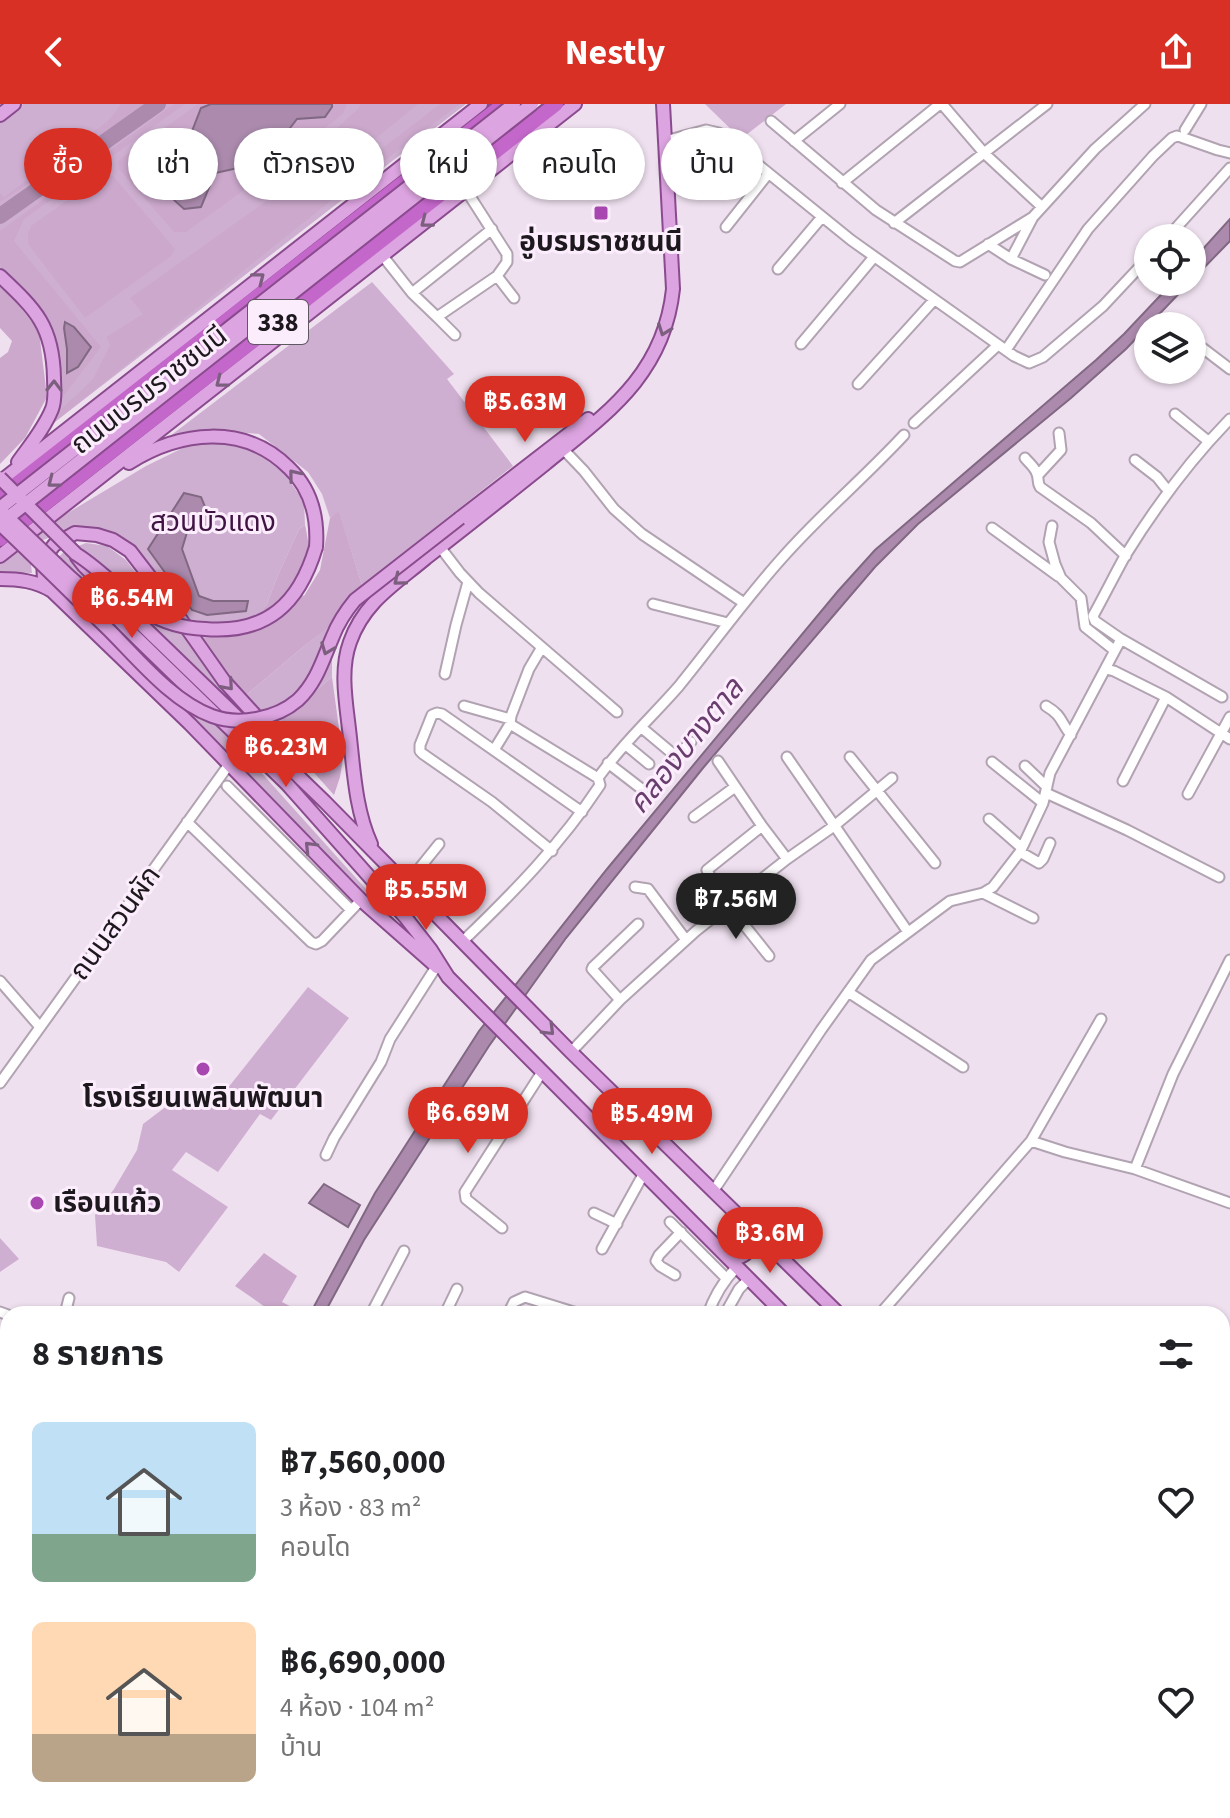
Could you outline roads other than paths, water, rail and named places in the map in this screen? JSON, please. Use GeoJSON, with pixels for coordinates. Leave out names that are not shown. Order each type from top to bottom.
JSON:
{"type":"FeatureCollection","features":[{"type":"Feature","properties":{"kind":"highway","name":"ถนนบรมราชชนนี"},"geometry":{"type":"LineString","coordinates":[[0,497],[504,104]]}},
{"type":"Feature","properties":{"kind":"highway","name":"ถนนบรมราชชนนี"},"geometry":{"type":"LineString","coordinates":[[0,539],[556,104]]}},
{"type":"Feature","properties":{"kind":"main road"},"geometry":{"type":"LineString","coordinates":[[0,115],[14,104]]}},
{"type":"Feature","properties":{"kind":"main road","name":"338"},"geometry":{"type":"LineString","coordinates":[[2,479],[481,104]]}},
{"type":"Feature","properties":{"kind":"main road","name":"338"},"geometry":{"type":"LineString","coordinates":[[0,509],[514,104]]}},
{"type":"Feature","properties":{"kind":"main road","name":"338"},"geometry":{"type":"LineString","coordinates":[[0,524],[532,104]]}},
{"type":"Feature","properties":{"kind":"main road","name":"338"},"geometry":{"type":"LineString","coordinates":[[497,166],[575,104]]}},
{"type":"Feature","properties":{"kind":"main road"},"geometry":{"type":"LineString","coordinates":[[663,104],[664,128]]}},
{"type":"Feature","properties":{"kind":"main road","name":"338"},"geometry":{"type":"LineString","coordinates":[[0,556],[453,200]]}},
{"type":"Feature","properties":{"kind":"main road"},"geometry":{"type":"LineString","coordinates":[[376,854],[360,811],[344,683],[345,661],[356,627],[375,599],[613,408],[649,364],[665,331],[671,305],[673,274],[669,200]]}},
{"type":"Feature","properties":{"kind":"main road"},"geometry":{"type":"LineString","coordinates":[[0,276],[36,313],[51,343],[54,360],[53,406],[39,434],[2,479],[76,554],[148,612],[190,628],[214,630],[258,623],[276,613],[299,589],[316,547],[317,529],[313,509],[297,475],[269,451],[237,438],[188,439],[166,444],[139,456],[81,493]]}},
{"type":"Feature","properties":{"kind":"main road"},"geometry":{"type":"LineString","coordinates":[[0,524],[187,704],[219,718],[249,720],[267,717],[297,700],[316,678],[333,635],[355,600],[577,426],[613,408]]}},
{"type":"Feature","properties":{"kind":"main road"},"geometry":{"type":"LineString","coordinates":[[0,509],[287,784],[406,918],[448,977]]}},
{"type":"Feature","properties":{"kind":"main road"},"geometry":{"type":"LineString","coordinates":[[325,802],[279,743],[224,681],[130,551],[113,540],[75,533],[54,545],[43,560],[44,580],[52,591],[230,763],[361,900],[448,977],[776,1306]]}},
{"type":"Feature","properties":{"kind":"main road"},"geometry":{"type":"LineString","coordinates":[[76,554],[84,566],[325,802],[571,1052],[831,1306]]}},
{"type":"Feature","properties":{"kind":"main road"},"geometry":{"type":"LineString","coordinates":[[0,579],[41,584],[52,591]]}},
{"type":"Feature","properties":{"kind":"main road"},"geometry":{"type":"LineString","coordinates":[[734,1264],[756,1242],[758,1234]]}},
{"type":"Feature","properties":{"kind":"street"},"geometry":{"type":"LineString","coordinates":[[794,141],[840,104]]}},
{"type":"Feature","properties":{"kind":"street"},"geometry":{"type":"LineString","coordinates":[[842,183],[941,104],[984,153],[1042,207]]}},
{"type":"Feature","properties":{"kind":"street"},"geometry":{"type":"LineString","coordinates":[[894,223],[1047,104]]}},
{"type":"Feature","properties":{"kind":"street"},"geometry":{"type":"LineString","coordinates":[[1011,259],[1033,217],[1095,149],[1145,104]]}},
{"type":"Feature","properties":{"kind":"street"},"geometry":{"type":"LineString","coordinates":[[1185,130],[1201,104]]}},
{"type":"Feature","properties":{"kind":"street"},"geometry":{"type":"LineString","coordinates":[[771,121],[842,183],[894,223],[955,261],[964,261],[1033,217]]}},
{"type":"Feature","properties":{"kind":"street"},"geometry":{"type":"LineString","coordinates":[[914,423],[1002,348],[1088,229],[1172,138],[1181,137],[1230,153]]}},
{"type":"Feature","properties":{"kind":"street"},"geometry":{"type":"LineString","coordinates":[[1180,224],[1230,168]]}},
{"type":"Feature","properties":{"kind":"street"},"geometry":{"type":"LineString","coordinates":[[763,170],[874,257],[1002,348],[1029,363],[1043,357],[1103,306],[1134,273]]}},
{"type":"Feature","properties":{"kind":"street"},"geometry":{"type":"LineString","coordinates":[[726,227],[768,174]]}},
{"type":"Feature","properties":{"kind":"street"},"geometry":{"type":"LineString","coordinates":[[437,317],[497,276],[507,262],[504,247],[473,200]]}},
{"type":"Feature","properties":{"kind":"street"},"geometry":{"type":"LineString","coordinates":[[778,269],[822,217]]}},
{"type":"Feature","properties":{"kind":"street"},"geometry":{"type":"LineString","coordinates":[[412,293],[492,229]]}},
{"type":"Feature","properties":{"kind":"street"},"geometry":{"type":"LineString","coordinates":[[988,244],[1045,275]]}},
{"type":"Feature","properties":{"kind":"street"},"geometry":{"type":"LineString","coordinates":[[382,255],[412,293],[455,335]]}},
{"type":"Feature","properties":{"kind":"street"},"geometry":{"type":"LineString","coordinates":[[801,344],[874,257]]}},
{"type":"Feature","properties":{"kind":"street"},"geometry":{"type":"LineString","coordinates":[[497,276],[514,298]]}},
{"type":"Feature","properties":{"kind":"street"},"geometry":{"type":"LineString","coordinates":[[858,384],[934,300]]}},
{"type":"Feature","properties":{"kind":"street"},"geometry":{"type":"LineString","coordinates":[[1206,351],[1230,369]]}},
{"type":"Feature","properties":{"kind":"street"},"geometry":{"type":"LineString","coordinates":[[1175,414],[1208,441]]}},
{"type":"Feature","properties":{"kind":"street"},"geometry":{"type":"LineString","coordinates":[[1222,697],[1121,639],[1093,619],[1126,556],[1170,490],[1208,441],[1230,419]]}},
{"type":"Feature","properties":{"kind":"street"},"geometry":{"type":"LineString","coordinates":[[1038,475],[1061,450],[1059,433]]}},
{"type":"Feature","properties":{"kind":"street"},"geometry":{"type":"LineString","coordinates":[[598,778],[803,535],[904,435]]}},
{"type":"Feature","properties":{"kind":"street"},"geometry":{"type":"LineString","coordinates":[[563,449],[614,509],[642,534],[744,603]]}},
{"type":"Feature","properties":{"kind":"street"},"geometry":{"type":"LineString","coordinates":[[1025,458],[1035,468],[1040,487],[1091,523],[1126,556]]}},
{"type":"Feature","properties":{"kind":"street"},"geometry":{"type":"LineString","coordinates":[[1135,460],[1170,490]]}},
{"type":"Feature","properties":{"kind":"street"},"geometry":{"type":"LineString","coordinates":[[1052,526],[1049,542],[1061,578]]}},
{"type":"Feature","properties":{"kind":"street"},"geometry":{"type":"LineString","coordinates":[[992,528],[1061,578],[1081,598],[1085,627],[1114,650]]}},
{"type":"Feature","properties":{"kind":"street"},"geometry":{"type":"LineString","coordinates":[[440,547],[479,593],[617,712]]}},
{"type":"Feature","properties":{"kind":"street"},"geometry":{"type":"LineString","coordinates":[[445,674],[468,582]]}},
{"type":"Feature","properties":{"kind":"street"},"geometry":{"type":"LineString","coordinates":[[653,604],[728,623]]}},
{"type":"Feature","properties":{"kind":"street"},"geometry":{"type":"LineString","coordinates":[[714,1190],[871,960],[950,901],[983,893],[998,882],[1021,850],[1045,794],[1050,773],[1121,639]]}},
{"type":"Feature","properties":{"kind":"street"},"geometry":{"type":"LineString","coordinates":[[494,750],[510,722],[529,669],[542,647]]}},
{"type":"Feature","properties":{"kind":"street"},"geometry":{"type":"LineString","coordinates":[[1106,669],[1166,697],[1226,736]]}},
{"type":"Feature","properties":{"kind":"street"},"geometry":{"type":"LineString","coordinates":[[1123,781],[1166,697]]}},
{"type":"Feature","properties":{"kind":"street"},"geometry":{"type":"LineString","coordinates":[[462,942],[512,895],[552,851],[600,785],[598,778],[510,722],[464,706]]}},
{"type":"Feature","properties":{"kind":"street"},"geometry":{"type":"LineString","coordinates":[[1046,706],[1058,713],[1071,735]]}},
{"type":"Feature","properties":{"kind":"street"},"geometry":{"type":"LineString","coordinates":[[552,851],[492,802],[420,751],[432,715],[442,714],[582,812]]}},
{"type":"Feature","properties":{"kind":"street"},"geometry":{"type":"LineString","coordinates":[[1188,794],[1226,736],[1230,717]]}},
{"type":"Feature","properties":{"kind":"street"},"geometry":{"type":"LineString","coordinates":[[642,728],[673,754],[681,752],[691,742]]}},
{"type":"Feature","properties":{"kind":"street"},"geometry":{"type":"LineString","coordinates":[[626,745],[649,764]]}},
{"type":"Feature","properties":{"kind":"street"},"geometry":{"type":"LineString","coordinates":[[787,757],[908,932]]}},
{"type":"Feature","properties":{"kind":"street"},"geometry":{"type":"LineString","coordinates":[[850,757],[935,863]]}},
{"type":"Feature","properties":{"kind":"street"},"geometry":{"type":"LineString","coordinates":[[718,761],[787,859]]}},
{"type":"Feature","properties":{"kind":"street"},"geometry":{"type":"LineString","coordinates":[[992,762],[1045,794],[1127,830],[1219,877]]}},
{"type":"Feature","properties":{"kind":"street","name":"ถนนสวนผัก"},"geometry":{"type":"LineString","coordinates":[[0,1083],[230,763]]}},
{"type":"Feature","properties":{"kind":"street"},"geometry":{"type":"LineString","coordinates":[[608,763],[643,790]]}},
{"type":"Feature","properties":{"kind":"street"},"geometry":{"type":"LineString","coordinates":[[1025,766],[1045,794]]}},
{"type":"Feature","properties":{"kind":"street"},"geometry":{"type":"LineString","coordinates":[[571,1052],[620,1000],[686,940],[892,778]]}},
{"type":"Feature","properties":{"kind":"street"},"geometry":{"type":"LineString","coordinates":[[227,786],[351,910]]}},
{"type":"Feature","properties":{"kind":"street"},"geometry":{"type":"LineString","coordinates":[[694,817],[735,787]]}},
{"type":"Feature","properties":{"kind":"street"},"geometry":{"type":"LineString","coordinates":[[989,819],[1039,863],[1050,843]]}},
{"type":"Feature","properties":{"kind":"street"},"geometry":{"type":"LineString","coordinates":[[187,822],[311,942],[316,944],[322,941],[361,900]]}},
{"type":"Feature","properties":{"kind":"street"},"geometry":{"type":"LineString","coordinates":[[762,826],[707,870],[727,907],[769,956]]}},
{"type":"Feature","properties":{"kind":"street"},"geometry":{"type":"LineString","coordinates":[[406,885],[439,844]]}},
{"type":"Feature","properties":{"kind":"street"},"geometry":{"type":"LineString","coordinates":[[635,887],[648,889],[686,940]]}},
{"type":"Feature","properties":{"kind":"street"},"geometry":{"type":"LineString","coordinates":[[983,893],[1033,918]]}},
{"type":"Feature","properties":{"kind":"street"},"geometry":{"type":"LineString","coordinates":[[620,1000],[592,969],[638,924]]}},
{"type":"Feature","properties":{"kind":"street"},"geometry":{"type":"LineString","coordinates":[[1135,1169],[1173,1074],[1230,960]]}},
{"type":"Feature","properties":{"kind":"street"},"geometry":{"type":"LineString","coordinates":[[326,1155],[381,1062],[390,1039],[436,967]]}},
{"type":"Feature","properties":{"kind":"street"},"geometry":{"type":"LineString","coordinates":[[0,981],[40,1027]]}},
{"type":"Feature","properties":{"kind":"street"},"geometry":{"type":"LineString","coordinates":[[848,992],[963,1067]]}},
{"type":"Feature","properties":{"kind":"street"},"geometry":{"type":"LineString","coordinates":[[887,1306],[1031,1141],[1101,1019]]}},
{"type":"Feature","properties":{"kind":"street"},"geometry":{"type":"LineString","coordinates":[[502,1228],[466,1199],[465,1192],[542,1072]]}},
{"type":"Feature","properties":{"kind":"street"},"geometry":{"type":"LineString","coordinates":[[1031,1141],[1135,1169],[1230,1203]]}},
{"type":"Feature","properties":{"kind":"street"},"geometry":{"type":"LineString","coordinates":[[602,1249],[644,1173]]}},
{"type":"Feature","properties":{"kind":"street"},"geometry":{"type":"LineString","coordinates":[[594,1213],[617,1224]]}},
{"type":"Feature","properties":{"kind":"street"},"geometry":{"type":"LineString","coordinates":[[670,1222],[726,1278]]}},
{"type":"Feature","properties":{"kind":"street"},"geometry":{"type":"LineString","coordinates":[[675,1275],[656,1261],[681,1232]]}},
{"type":"Feature","properties":{"kind":"street"},"geometry":{"type":"LineString","coordinates":[[375,1306],[404,1251]]}},
{"type":"Feature","properties":{"kind":"street"},"geometry":{"type":"LineString","coordinates":[[712,1306],[734,1264]]}},
{"type":"Feature","properties":{"kind":"street"},"geometry":{"type":"LineString","coordinates":[[729,1306],[749,1279]]}},
{"type":"Feature","properties":{"kind":"street"},"geometry":{"type":"LineString","coordinates":[[449,1306],[457,1289]]}},
{"type":"Feature","properties":{"kind":"street"},"geometry":{"type":"LineString","coordinates":[[512,1306],[525,1297],[551,1306]]}},
{"type":"Feature","properties":{"kind":"street"},"geometry":{"type":"LineString","coordinates":[[67,1306],[69,1298]]}},
{"type":"Feature","properties":{"kind":"waterway"},"geometry":{"type":"LineString","coordinates":[[0,216],[158,104]]}},
{"type":"Feature","properties":{"kind":"place","name":"อู่บรมราชชนนี"},"geometry":{"type":"Point","coordinates":[601,213]}},
{"type":"Feature","properties":{"kind":"place","name":"โรงเรียนเพลินพัฒนา"},"geometry":{"type":"Point","coordinates":[203,1069]}},
{"type":"Feature","properties":{"kind":"place","name":"เรือนแก้ว"},"geometry":{"type":"Point","coordinates":[37,1203]}},
{"type":"Feature","properties":{"kind":"park label","name":"สวนบัวแดง"},"geometry":{"type":"Point","coordinates":[213,522]}},
{"type":"Feature","properties":{"kind":"water label","name":"คลองบางตาล"},"geometry":{"type":"Point","coordinates":[686,746]}}]}
